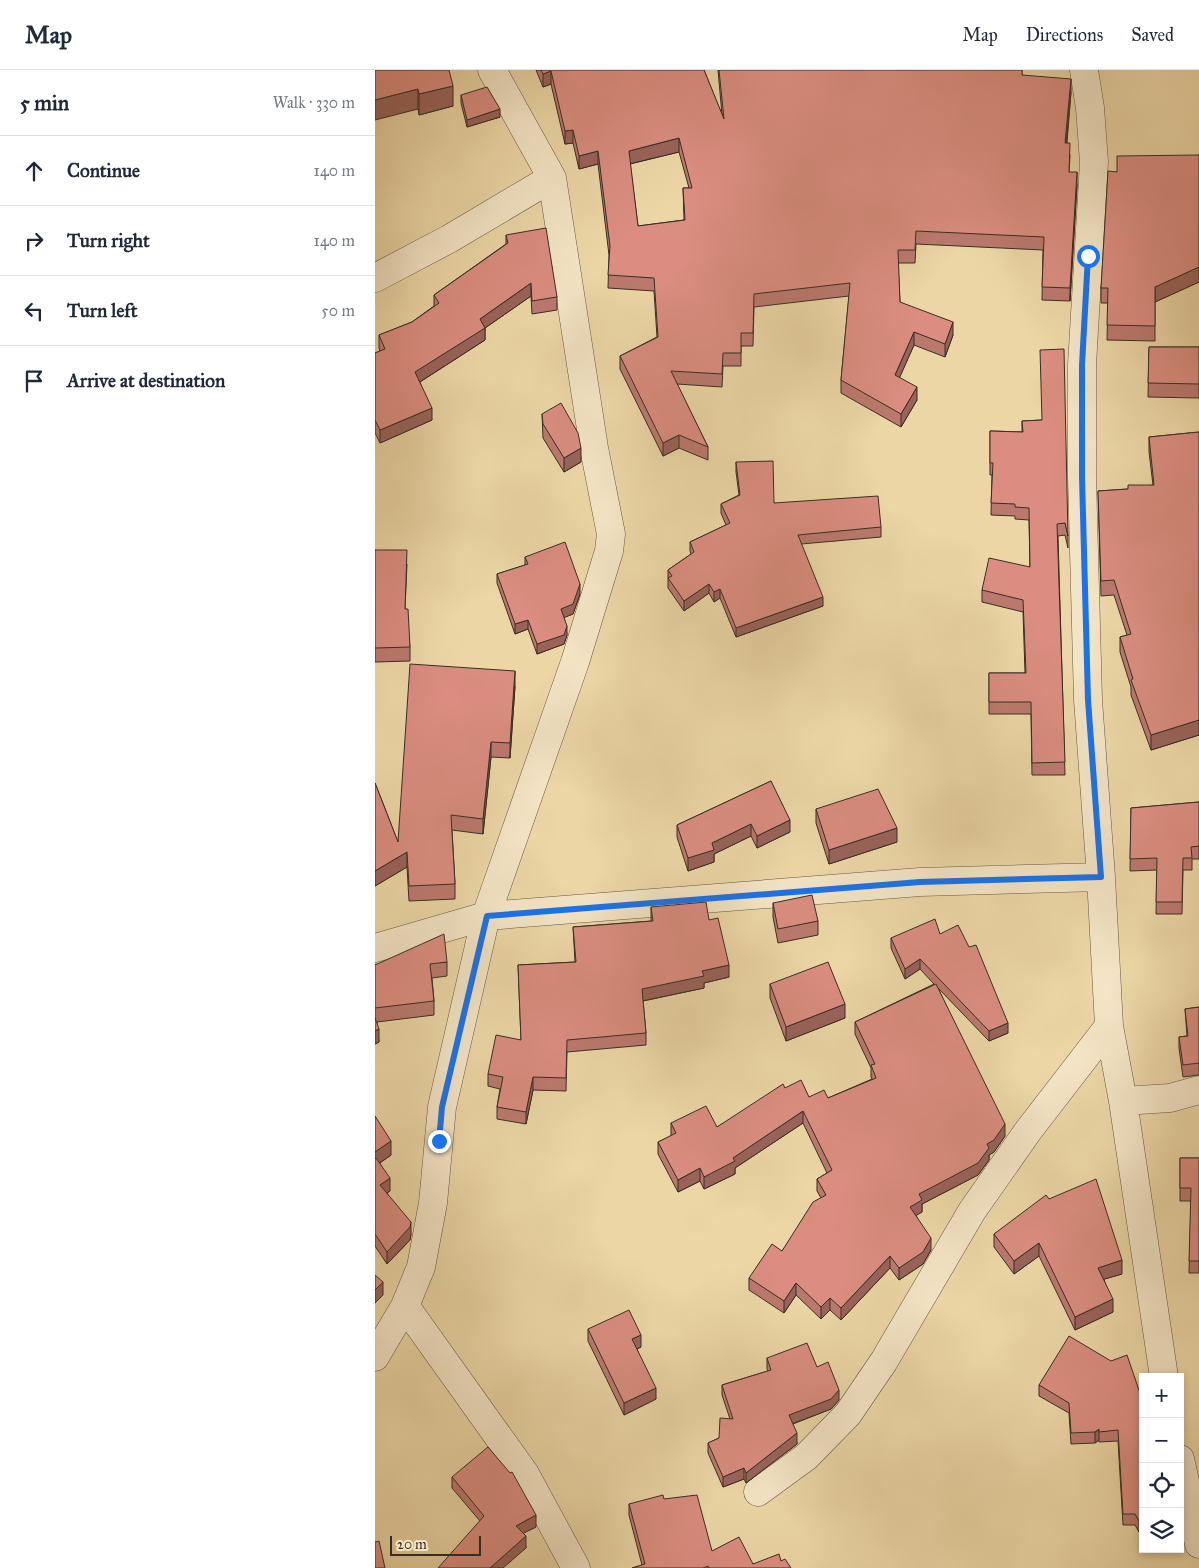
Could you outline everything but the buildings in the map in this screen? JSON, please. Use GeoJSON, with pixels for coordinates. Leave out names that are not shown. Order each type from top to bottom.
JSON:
{"type":"FeatureCollection","features":[{"type":"Feature","properties":{"kind":"street"},"geometry":{"type":"LineString","coordinates":[[375,1357],[405,1306],[421,1267],[433,1203],[442,1107],[487,916],[575,662],[609,551],[609,526],[593,448],[553,178],[492,70]]}},
{"type":"Feature","properties":{"kind":"street"},"geometry":{"type":"LineString","coordinates":[[1084,70],[1090,108],[1094,162],[1082,365],[1082,477],[1088,700],[1101,877],[1109,1026],[1123,1101],[1163,1373]]}},
{"type":"Feature","properties":{"kind":"street"},"geometry":{"type":"LineString","coordinates":[[375,278],[449,239],[553,178]]}},
{"type":"Feature","properties":{"kind":"street"},"geometry":{"type":"LineString","coordinates":[[375,948],[487,916],[920,882],[1101,877]]}},
{"type":"Feature","properties":{"kind":"street"},"geometry":{"type":"LineString","coordinates":[[758,1492],[806,1457],[848,1414],[884,1361],[972,1211],[1023,1138],[1109,1026]]}},
{"type":"Feature","properties":{"kind":"street"},"geometry":{"type":"LineString","coordinates":[[1123,1101],[1170,1098],[1199,1090]]}},
{"type":"Feature","properties":{"kind":"street"},"geometry":{"type":"LineString","coordinates":[[405,1306],[525,1474],[576,1568]]}},
{"type":"Feature","properties":{"kind":"street"},"geometry":{"type":"LineString","coordinates":[[1181,1463],[1199,1544]]}},
{"type":"Feature","properties":{"kind":"route"},"geometry":{"type":"LineString","coordinates":[[439,1141],[442,1107],[487,916],[789,894],[920,882],[1101,877],[1088,700],[1082,477],[1082,365],[1088,256]]}}]}
